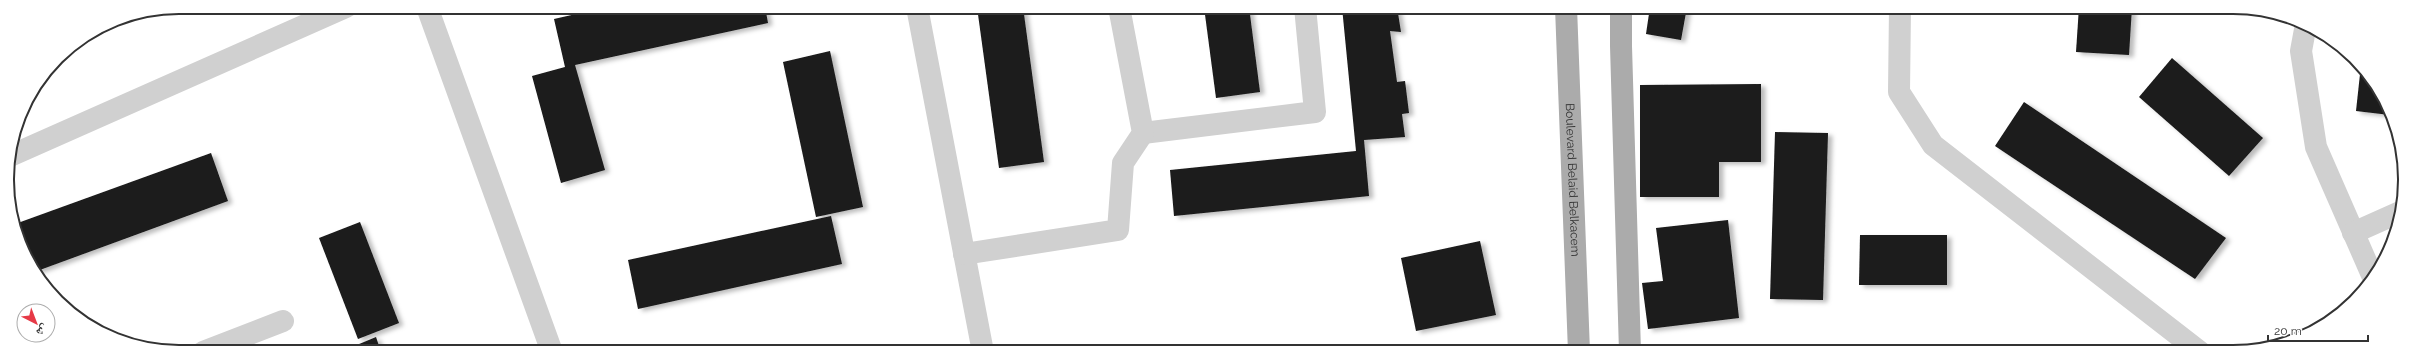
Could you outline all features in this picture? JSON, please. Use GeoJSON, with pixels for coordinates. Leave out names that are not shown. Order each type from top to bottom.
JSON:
{"type":"FeatureCollection","features":[{"type":"Feature","properties":{"kind":"main road","name":"Boulevard Belaid Belkacem"},"geometry":{"type":"LineString","coordinates":[[1566,14],[1579,345]]}},
{"type":"Feature","properties":{"kind":"main road"},"geometry":{"type":"LineString","coordinates":[[1621,14],[1630,345]]}},
{"type":"Feature","properties":{"kind":"street"},"geometry":{"type":"LineString","coordinates":[[16,153],[330,14]]}},
{"type":"Feature","properties":{"kind":"street"},"geometry":{"type":"LineString","coordinates":[[430,14],[549,345]]}},
{"type":"Feature","properties":{"kind":"street"},"geometry":{"type":"LineString","coordinates":[[918,14],[982,345]]}},
{"type":"Feature","properties":{"kind":"street"},"geometry":{"type":"LineString","coordinates":[[964,254],[1118,230],[1123,163],[1143,133],[1121,14]]}},
{"type":"Feature","properties":{"kind":"street"},"geometry":{"type":"LineString","coordinates":[[1143,133],[1315,112],[1305,14]]}},
{"type":"Feature","properties":{"kind":"street"},"geometry":{"type":"LineString","coordinates":[[1900,14],[1899,92],[1933,145],[2191,345]]}},
{"type":"Feature","properties":{"kind":"street"},"geometry":{"type":"LineString","coordinates":[[2305,31],[2301,51],[2316,147],[2370,271]]}},
{"type":"Feature","properties":{"kind":"street"},"geometry":{"type":"LineString","coordinates":[[2353,232],[2394,214]]}},
{"type":"Feature","properties":{"kind":"street"},"geometry":{"type":"LineString","coordinates":[[221,345],[283,321]]}},
{"type":"Feature","properties":{"kind":"building"},"geometry":{"type":"Polygon","coordinates":[[[576,14],[766,14],[768,23],[575,65],[605,170],[561,183],[532,76],[565,67],[554,19],[576,14]]]}},
{"type":"Feature","properties":{"kind":"building"},"geometry":{"type":"Polygon","coordinates":[[[978,14],[1024,14],[1044,162],[999,168],[978,14]]]}},
{"type":"Feature","properties":{"kind":"building"},"geometry":{"type":"Polygon","coordinates":[[[1205,14],[1250,14],[1260,92],[1216,98],[1205,14]]]}},
{"type":"Feature","properties":{"kind":"building"},"geometry":{"type":"Polygon","coordinates":[[[1343,14],[1398,14],[1401,32],[1390,31],[1397,82],[1405,81],[1409,113],[1402,114],[1405,137],[1364,140],[1369,196],[1174,216],[1170,170],[1356,151],[1343,14]]]}},
{"type":"Feature","properties":{"kind":"building"},"geometry":{"type":"Polygon","coordinates":[[[1649,14],[1686,14],[1681,40],[1646,34],[1649,14]]]}},
{"type":"Feature","properties":{"kind":"building"},"geometry":{"type":"Polygon","coordinates":[[[2079,14],[2132,14],[2129,55],[2076,52],[2079,14]]]}},
{"type":"Feature","properties":{"kind":"building"},"geometry":{"type":"Polygon","coordinates":[[[830,51],[863,207],[816,217],[783,62],[830,51]]]}},
{"type":"Feature","properties":{"kind":"building"},"geometry":{"type":"Polygon","coordinates":[[[2172,58],[2263,138],[2229,176],[2139,97],[2172,58]]]}},
{"type":"Feature","properties":{"kind":"building"},"geometry":{"type":"Polygon","coordinates":[[[2360,74],[2376,97],[2384,114],[2356,111],[2360,74]]]}},
{"type":"Feature","properties":{"kind":"building"},"geometry":{"type":"Polygon","coordinates":[[[1761,84],[1761,162],[1719,162],[1719,197],[1640,197],[1640,85],[1761,84]]]}},
{"type":"Feature","properties":{"kind":"building"},"geometry":{"type":"Polygon","coordinates":[[[2024,102],[2226,238],[2195,279],[1995,146],[2024,102]]]}},
{"type":"Feature","properties":{"kind":"building"},"geometry":{"type":"Polygon","coordinates":[[[1775,132],[1828,133],[1823,300],[1770,299],[1775,132]]]}},
{"type":"Feature","properties":{"kind":"building"},"geometry":{"type":"Polygon","coordinates":[[[211,153],[228,201],[41,270],[31,253],[20,222],[211,153]]]}},
{"type":"Feature","properties":{"kind":"building"},"geometry":{"type":"Polygon","coordinates":[[[831,216],[842,264],[638,309],[628,260],[831,216]]]}},
{"type":"Feature","properties":{"kind":"building"},"geometry":{"type":"Polygon","coordinates":[[[1728,220],[1739,318],[1648,329],[1642,283],[1663,281],[1656,228],[1728,220]]]}},
{"type":"Feature","properties":{"kind":"building"},"geometry":{"type":"Polygon","coordinates":[[[360,222],[399,323],[358,339],[319,238],[360,222]]]}},
{"type":"Feature","properties":{"kind":"building"},"geometry":{"type":"Polygon","coordinates":[[[1860,235],[1947,235],[1947,285],[1859,285],[1860,235]]]}},
{"type":"Feature","properties":{"kind":"building"},"geometry":{"type":"Polygon","coordinates":[[[1480,241],[1496,315],[1416,331],[1401,258],[1480,241]]]}},
{"type":"Feature","properties":{"kind":"building"},"geometry":{"type":"Polygon","coordinates":[[[376,337],[379,345],[357,345],[376,337]]]}}]}
